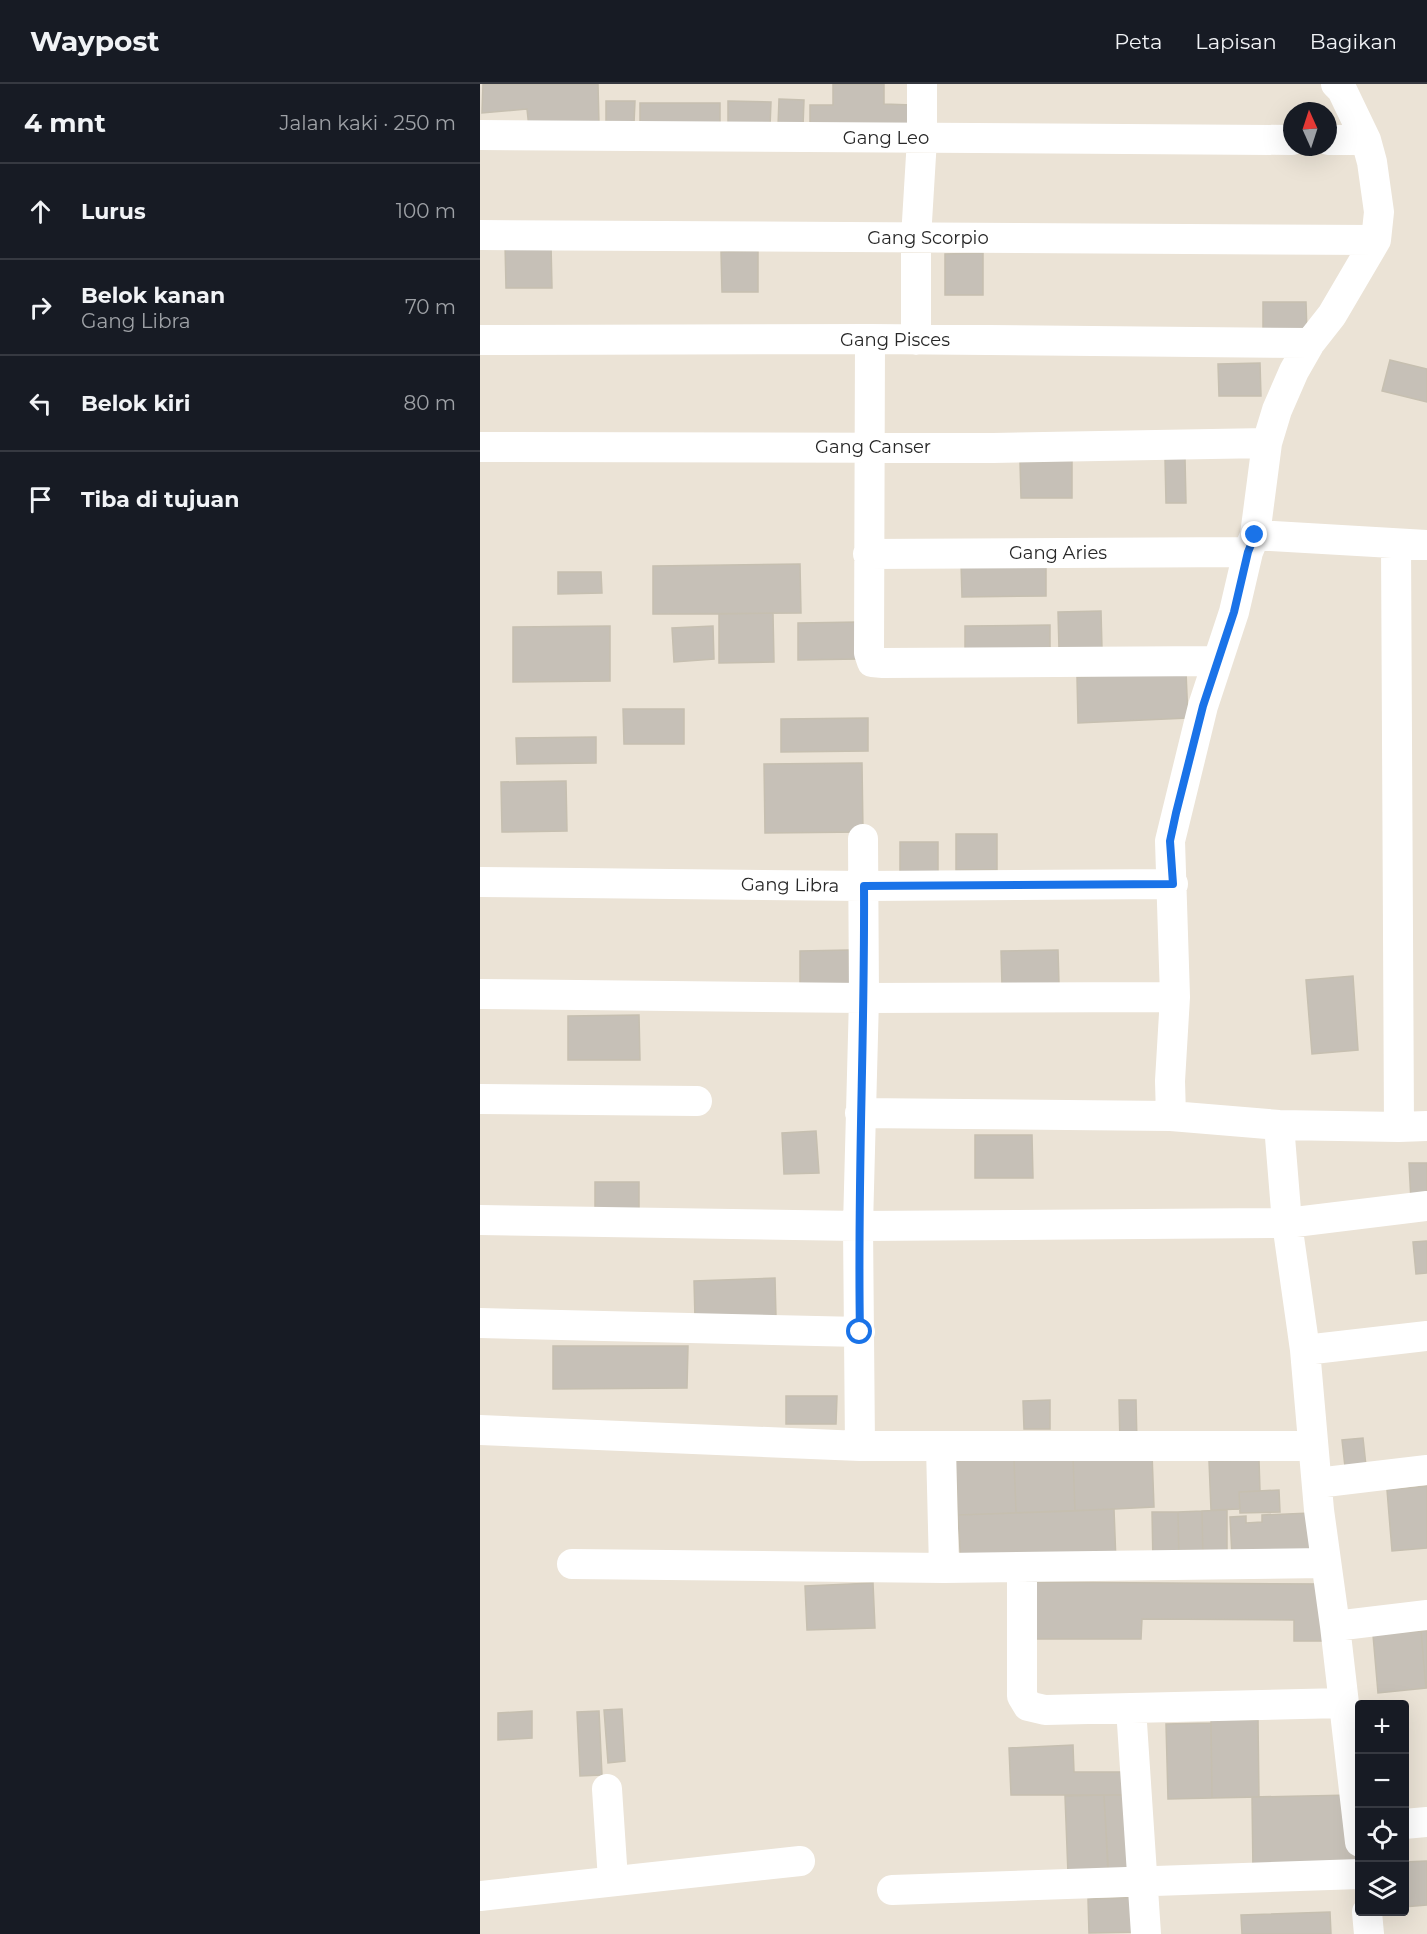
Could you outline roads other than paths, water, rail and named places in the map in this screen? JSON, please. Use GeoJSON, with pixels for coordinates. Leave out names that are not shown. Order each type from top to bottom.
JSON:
{"type":"FeatureCollection","features":[{"type":"Feature","properties":{"kind":"street"},"geometry":{"type":"LineString","coordinates":[[916,340],[916,238],[922,138],[922,84]]}},
{"type":"Feature","properties":{"kind":"street"},"geometry":{"type":"LineString","coordinates":[[1171,1116],[1170,1081],[1175,997],[1170,841],[1203,706],[1234,612],[1252,544],[1267,443],[1284,391],[1310,343],[1332,315],[1376,240],[1379,212],[1377,189],[1366,140],[1342,90],[1336,84]]}},
{"type":"Feature","properties":{"kind":"street","name":"Gang Leo"},"geometry":{"type":"LineString","coordinates":[[480,135],[1283,140]]}},
{"type":"Feature","properties":{"kind":"street"},"geometry":{"type":"LineString","coordinates":[[1337,140],[1366,140]]}},
{"type":"Feature","properties":{"kind":"street","name":"Gang Scorpio"},"geometry":{"type":"LineString","coordinates":[[480,235],[1376,240]]}},
{"type":"Feature","properties":{"kind":"street"},"geometry":{"type":"LineString","coordinates":[[870,339],[868,554],[869,653],[872,662],[1217,661]]}},
{"type":"Feature","properties":{"kind":"street","name":"Gang Pisces"},"geometry":{"type":"LineString","coordinates":[[480,340],[870,339],[1310,343]]}},
{"type":"Feature","properties":{"kind":"street","name":"Gang Canser"},"geometry":{"type":"LineString","coordinates":[[480,447],[993,448],[1267,443]]}},
{"type":"Feature","properties":{"kind":"street","name":"Gang Aries"},"geometry":{"type":"LineString","coordinates":[[868,554],[1252,544],[1427,546]]}},
{"type":"Feature","properties":{"kind":"street"},"geometry":{"type":"LineString","coordinates":[[860,1113],[1171,1116],[1279,1125],[1413,1126],[1396,544]]}},
{"type":"Feature","properties":{"kind":"street"},"geometry":{"type":"LineString","coordinates":[[860,1446],[858,1226],[864,998],[863,839]]}},
{"type":"Feature","properties":{"kind":"street","name":"Gang Libra"},"geometry":{"type":"LineString","coordinates":[[480,882],[864,886],[1173,884]]}},
{"type":"Feature","properties":{"kind":"street"},"geometry":{"type":"LineString","coordinates":[[480,994],[864,998],[1175,997]]}},
{"type":"Feature","properties":{"kind":"street"},"geometry":{"type":"LineString","coordinates":[[480,1099],[697,1101]]}},
{"type":"Feature","properties":{"kind":"street"},"geometry":{"type":"LineString","coordinates":[[1279,1125],[1287,1223],[1305,1350],[1325,1563],[1335,1626],[1356,1808]]}},
{"type":"Feature","properties":{"kind":"street"},"geometry":{"type":"LineString","coordinates":[[480,1220],[858,1226],[1287,1223],[1427,1206]]}},
{"type":"Feature","properties":{"kind":"street"},"geometry":{"type":"LineString","coordinates":[[480,1323],[860,1332]]}},
{"type":"Feature","properties":{"kind":"street"},"geometry":{"type":"LineString","coordinates":[[1305,1350],[1427,1336]]}},
{"type":"Feature","properties":{"kind":"street"},"geometry":{"type":"LineString","coordinates":[[480,1430],[860,1446],[1313,1446]]}},
{"type":"Feature","properties":{"kind":"street"},"geometry":{"type":"LineString","coordinates":[[941,1447],[944,1568]]}},
{"type":"Feature","properties":{"kind":"street"},"geometry":{"type":"LineString","coordinates":[[1317,1483],[1427,1470]]}},
{"type":"Feature","properties":{"kind":"street"},"geometry":{"type":"LineString","coordinates":[[572,1564],[944,1568],[1325,1563]]}},
{"type":"Feature","properties":{"kind":"street"},"geometry":{"type":"LineString","coordinates":[[1022,1567],[1022,1696],[1028,1706],[1044,1710],[1343,1703]]}},
{"type":"Feature","properties":{"kind":"street"},"geometry":{"type":"LineString","coordinates":[[1335,1626],[1427,1615]]}},
{"type":"Feature","properties":{"kind":"street"},"geometry":{"type":"LineString","coordinates":[[1131,1708],[1146,1934]]}},
{"type":"Feature","properties":{"kind":"street"},"geometry":{"type":"LineString","coordinates":[[607,1789],[613,1880]]}},
{"type":"Feature","properties":{"kind":"street"},"geometry":{"type":"LineString","coordinates":[[1409,1824],[1427,1822]]}},
{"type":"Feature","properties":{"kind":"street"},"geometry":{"type":"LineString","coordinates":[[480,1896],[800,1861]]}},
{"type":"Feature","properties":{"kind":"street"},"geometry":{"type":"LineString","coordinates":[[892,1890],[1355,1874]]}},
{"type":"Feature","properties":{"kind":"street"},"geometry":{"type":"LineString","coordinates":[[1367,1916],[1369,1934]]}}]}
